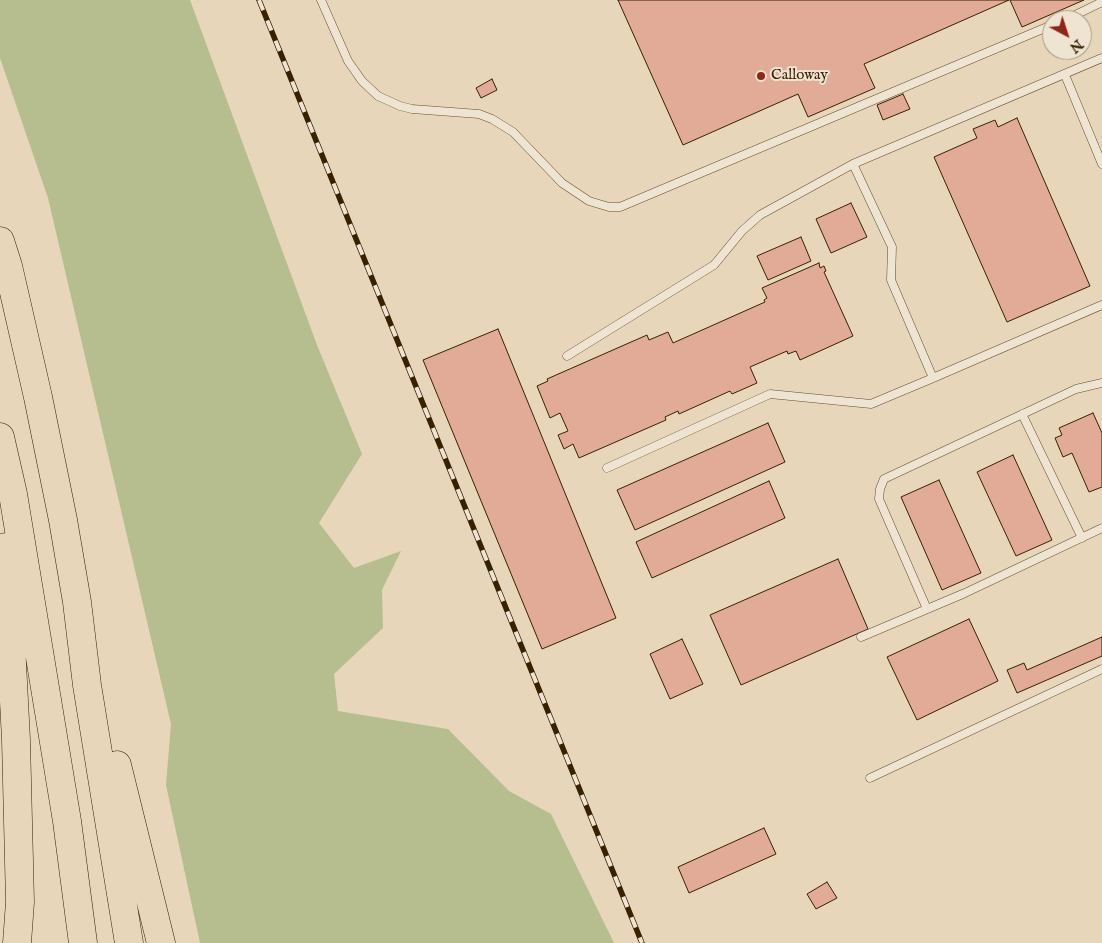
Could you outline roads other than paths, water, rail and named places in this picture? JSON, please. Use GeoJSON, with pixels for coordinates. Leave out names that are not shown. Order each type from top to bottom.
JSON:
{"type":"FeatureCollection","features":[{"type":"Feature","properties":{"kind":"highway"},"geometry":{"type":"LineString","coordinates":[[0,241],[8,266],[38,397],[63,520],[77,602],[87,685],[129,943]]}},
{"type":"Feature","properties":{"kind":"highway"},"geometry":{"type":"LineString","coordinates":[[0,439],[16,740],[20,902],[17,943]]}},
{"type":"Feature","properties":{"kind":"highway"},"geometry":{"type":"LineString","coordinates":[[0,439],[12,494],[67,821],[83,943]]}},
{"type":"Feature","properties":{"kind":"highway"},"geometry":{"type":"LineString","coordinates":[[77,602],[161,943]]}},
{"type":"Feature","properties":{"kind":"lane"},"geometry":{"type":"LineString","coordinates":[[321,0],[348,61],[362,81],[378,96],[412,109],[479,114],[492,119],[513,132],[562,183],[589,201],[609,207],[620,207],[1042,30]]}},
{"type":"Feature","properties":{"kind":"lane"},"geometry":{"type":"LineString","coordinates":[[1086,10],[1102,2]]}},
{"type":"Feature","properties":{"kind":"lane"},"geometry":{"type":"LineString","coordinates":[[567,356],[714,265],[742,231],[760,215],[853,164],[1066,75],[1102,58]]}},
{"type":"Feature","properties":{"kind":"lane"},"geometry":{"type":"LineString","coordinates":[[1066,75],[1102,164]]}},
{"type":"Feature","properties":{"kind":"lane"},"geometry":{"type":"LineString","coordinates":[[853,164],[892,247],[891,280],[934,378]]}},
{"type":"Feature","properties":{"kind":"lane"},"geometry":{"type":"LineString","coordinates":[[607,468],[770,394],[871,404],[1102,304]]}},
{"type":"Feature","properties":{"kind":"lane"},"geometry":{"type":"LineString","coordinates":[[927,610],[879,499],[880,489],[884,480],[1076,389],[1102,384]]}},
{"type":"Feature","properties":{"kind":"lane"},"geometry":{"type":"LineString","coordinates":[[1022,414],[1082,538]]}},
{"type":"Feature","properties":{"kind":"lane"},"geometry":{"type":"LineString","coordinates":[[861,637],[927,610],[1102,528]]}},
{"type":"Feature","properties":{"kind":"lane"},"geometry":{"type":"LineString","coordinates":[[870,778],[1102,669]]}},
{"type":"Feature","properties":{"kind":"railway"},"geometry":{"type":"LineString","coordinates":[[259,0],[642,943]]}},
{"type":"Feature","properties":{"kind":"place","name":"Calloway"},"geometry":{"type":"Point","coordinates":[761,76]}}]}
